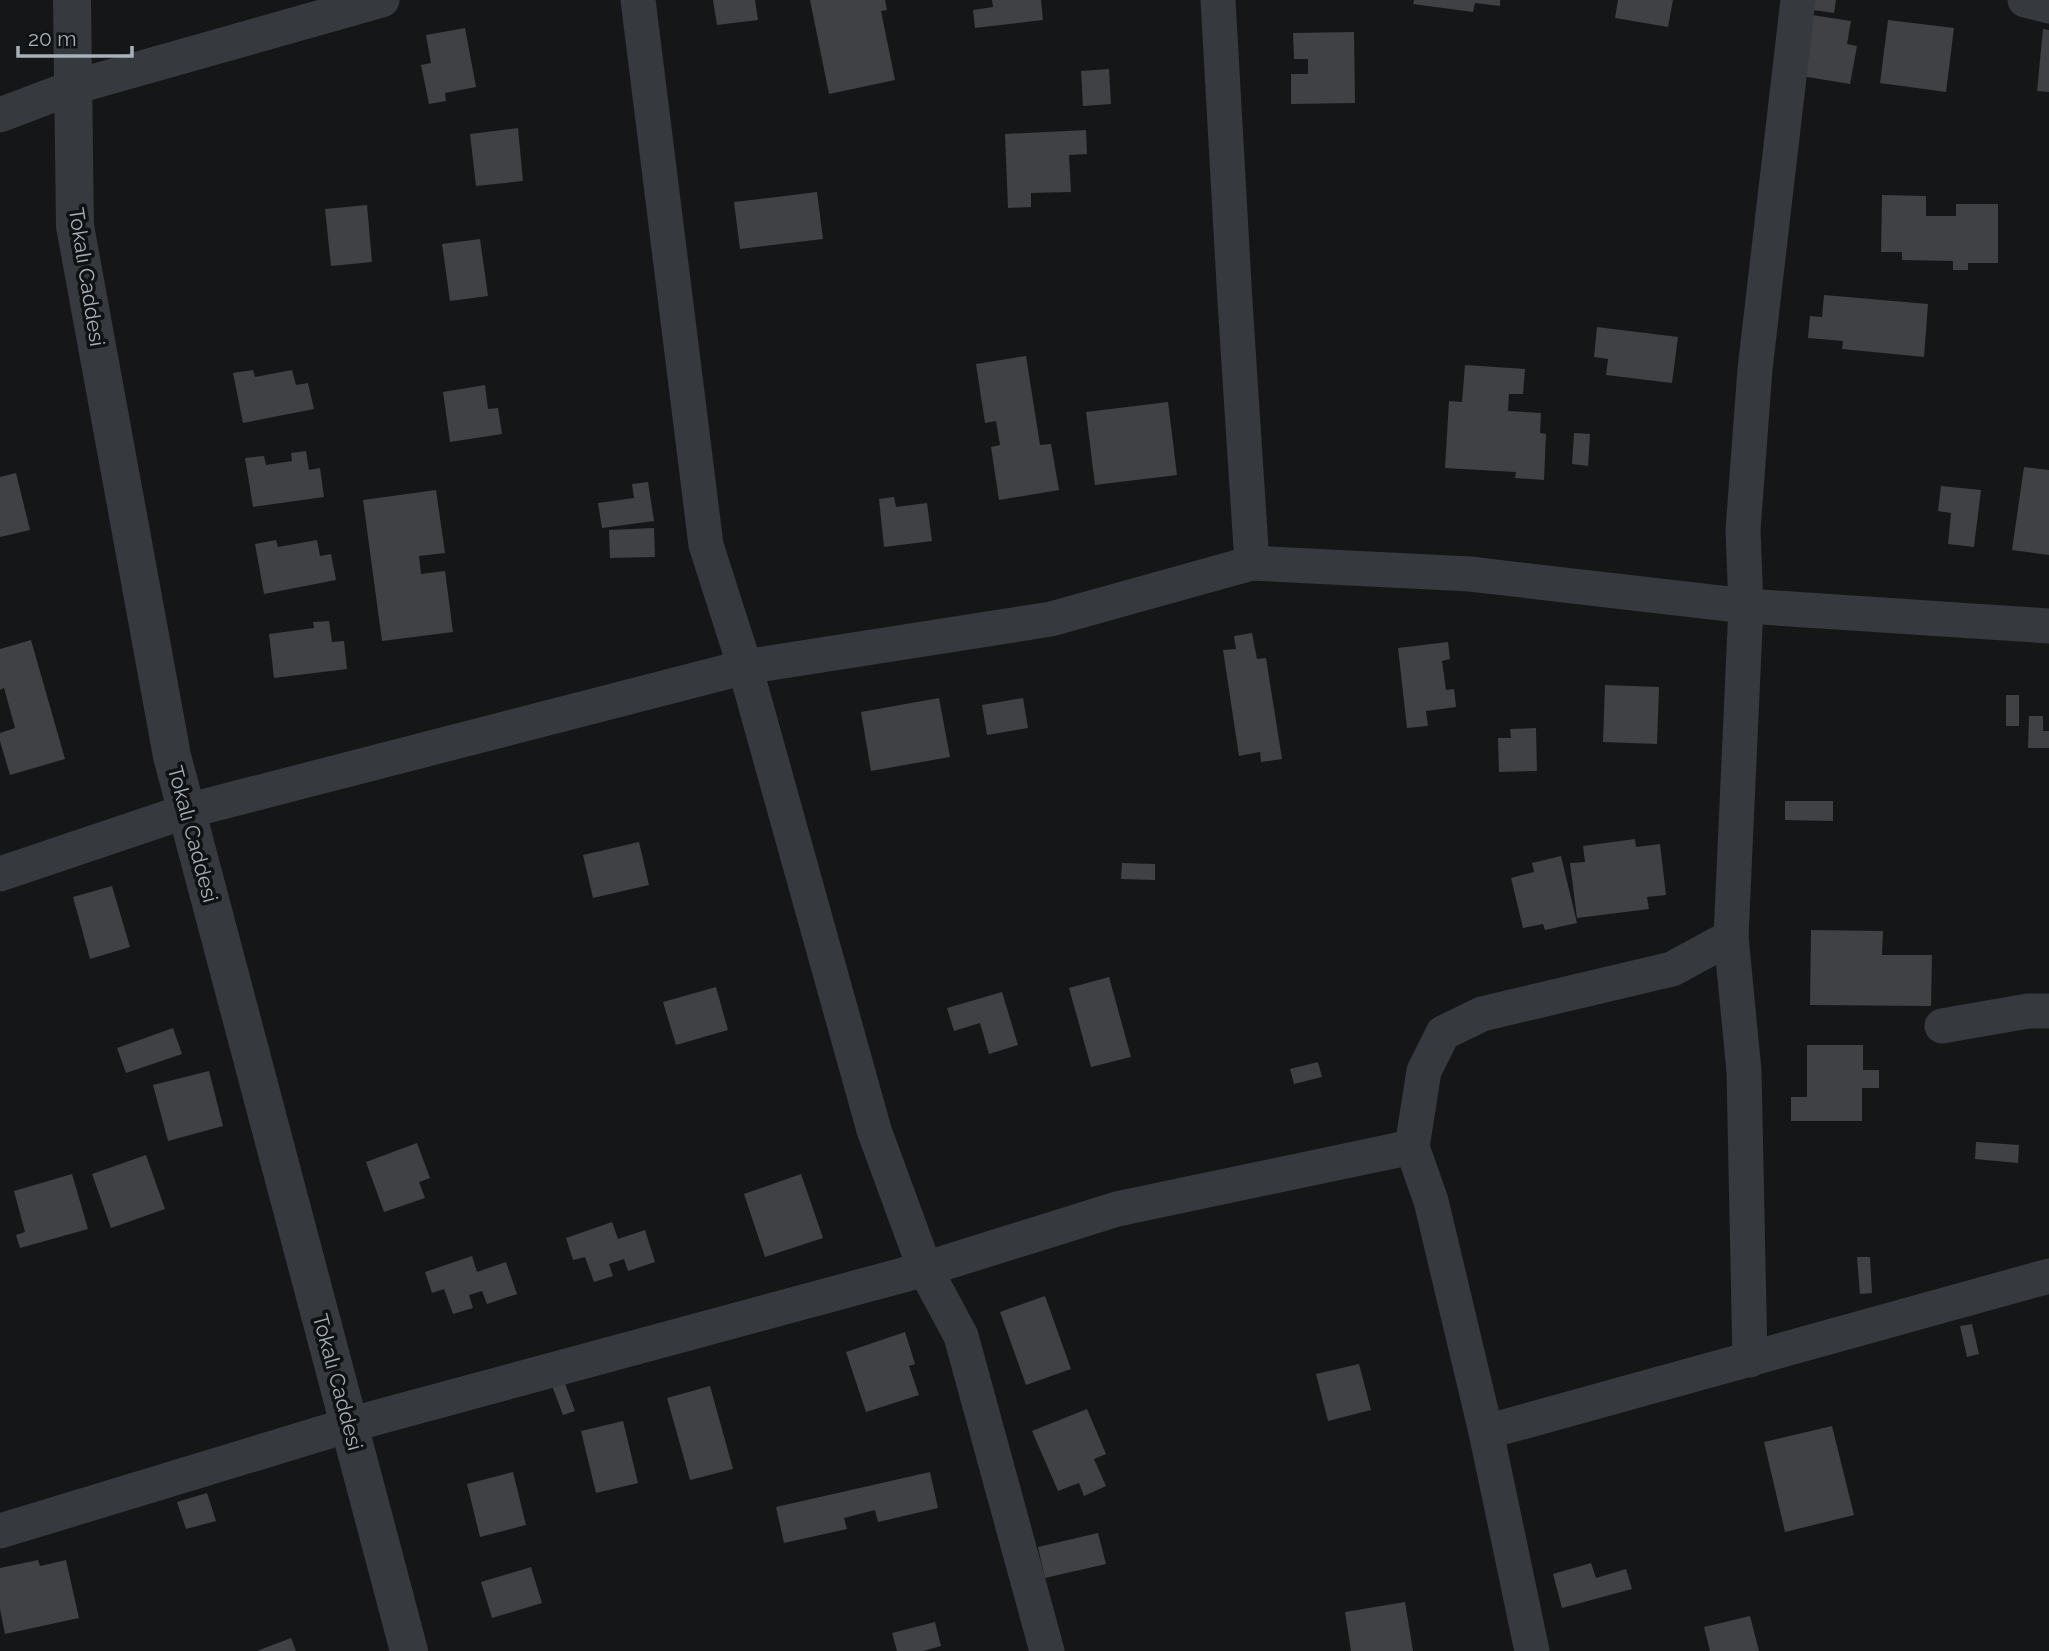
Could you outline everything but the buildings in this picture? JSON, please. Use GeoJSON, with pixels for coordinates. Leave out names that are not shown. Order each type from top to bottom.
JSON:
{"type":"FeatureCollection","features":[{"type":"Feature","properties":{"kind":"street","name":"Tokalı Caddesi"},"geometry":{"type":"LineString","coordinates":[[72,0],[75,226],[172,755],[409,1651]]}},
{"type":"Feature","properties":{"kind":"street"},"geometry":{"type":"LineString","coordinates":[[0,115],[74,87],[382,0]]}},
{"type":"Feature","properties":{"kind":"street"},"geometry":{"type":"LineString","coordinates":[[638,0],[657,171],[706,545],[745,667],[874,1130],[925,1269],[961,1336],[1047,1651]]}},
{"type":"Feature","properties":{"kind":"street"},"geometry":{"type":"LineString","coordinates":[[1218,0],[1252,563]]}},
{"type":"Feature","properties":{"kind":"street"},"geometry":{"type":"LineString","coordinates":[[1750,1360],[1744,1071],[1731,937],[1746,606],[1743,530],[1755,369],[1798,0]]}},
{"type":"Feature","properties":{"kind":"street"},"geometry":{"type":"LineString","coordinates":[[2025,0],[2049,6]]}},
{"type":"Feature","properties":{"kind":"street"},"geometry":{"type":"LineString","coordinates":[[0,874],[187,811],[745,667],[1051,619],[1252,563],[1469,574],[1746,606],[2049,626]]}},
{"type":"Feature","properties":{"kind":"street"},"geometry":{"type":"LineString","coordinates":[[1532,1651],[1486,1432],[1431,1201],[1412,1147],[1424,1071],[1443,1033],[1482,1014],[1672,969],[1731,937]]}},
{"type":"Feature","properties":{"kind":"street"},"geometry":{"type":"LineString","coordinates":[[1942,1026],[2028,1010],[2049,1011]]}},
{"type":"Feature","properties":{"kind":"street"},"geometry":{"type":"LineString","coordinates":[[0,1531],[349,1425],[925,1269],[1117,1209],[1412,1147]]}},
{"type":"Feature","properties":{"kind":"street"},"geometry":{"type":"LineString","coordinates":[[1486,1432],[2049,1276]]}}]}
